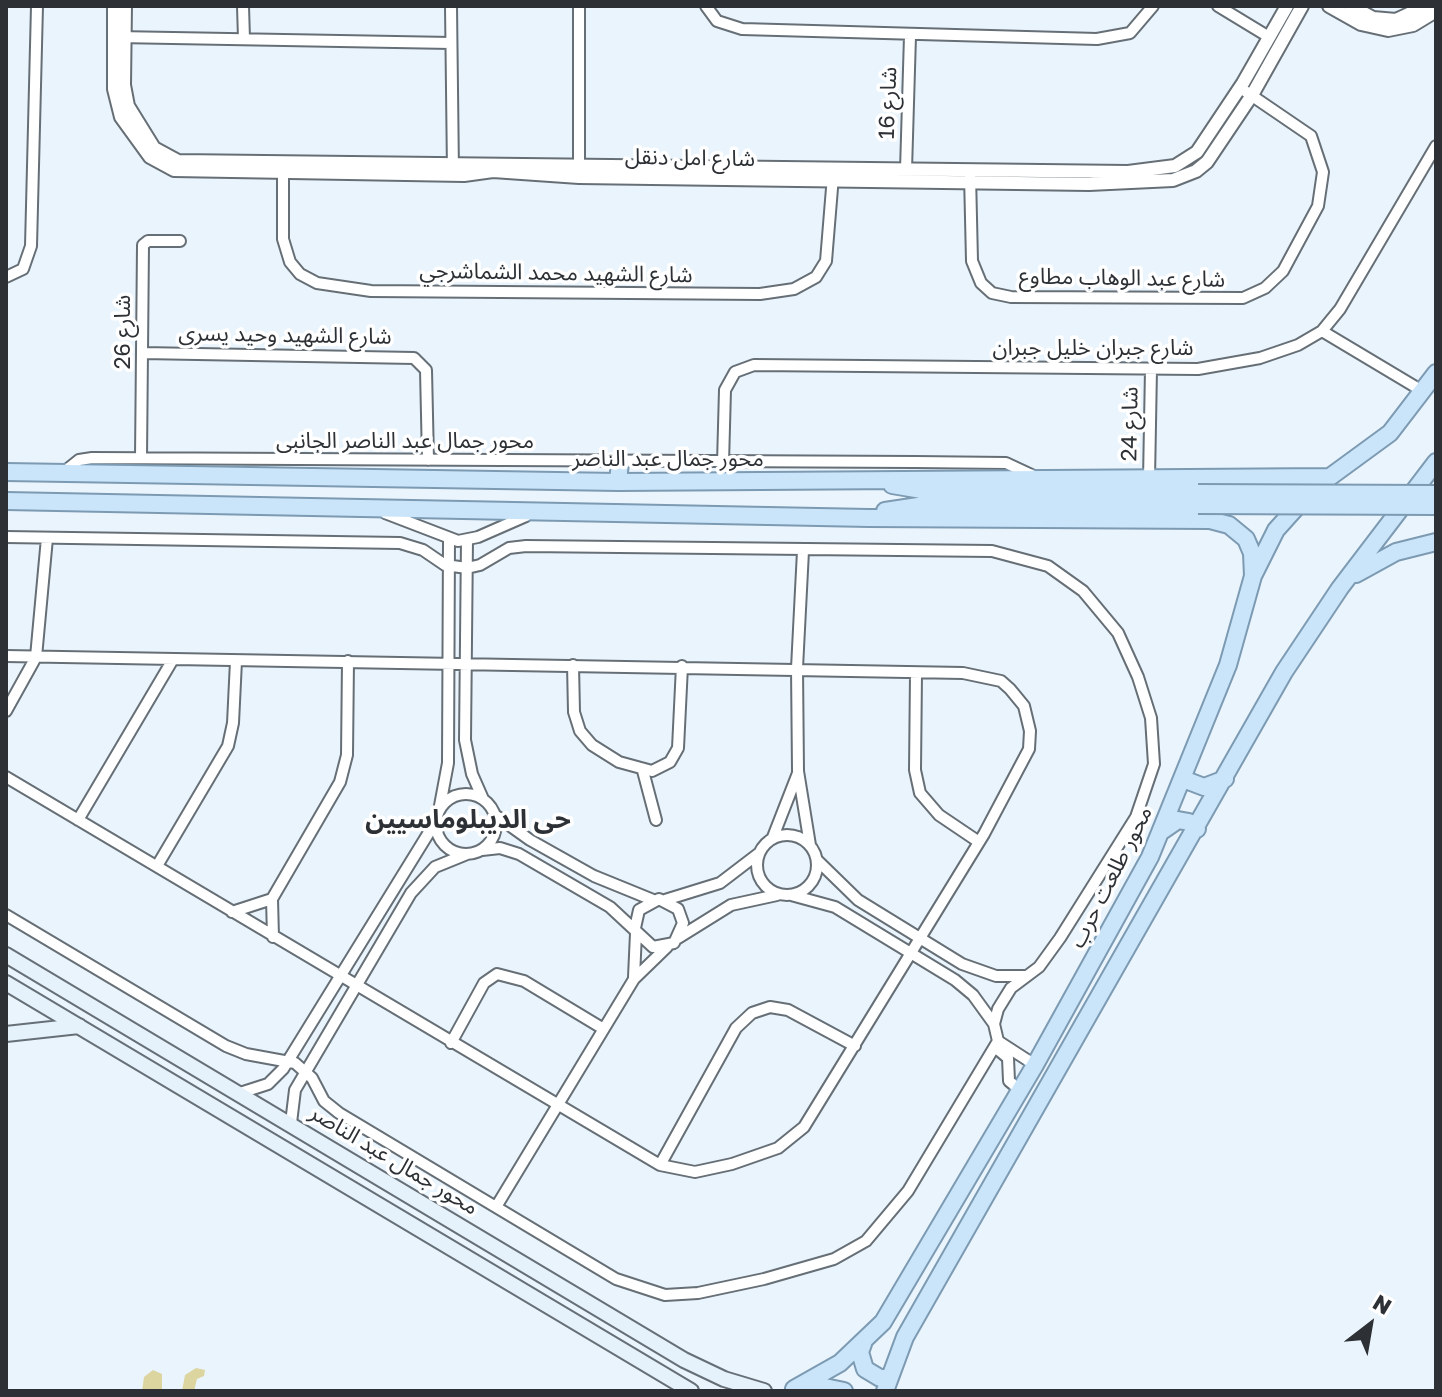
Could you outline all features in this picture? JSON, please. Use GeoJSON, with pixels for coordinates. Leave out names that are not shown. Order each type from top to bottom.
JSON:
{"type":"FeatureCollection","features":[{"type":"Feature","properties":{"kind":"main road","name":"محور طلعت حرب"},"geometry":{"type":"LineString","coordinates":[[792,1390],[840,1363],[863,1344],[896,1303],[1035,1065],[1134,889],[1161,832],[1228,665],[1253,576],[1270,541],[1292,510],[1330,477],[1382,441],[1424,392],[1436,373]]}},
{"type":"Feature","properties":{"kind":"main road"},"geometry":{"type":"LineString","coordinates":[[618,482],[620,462]]}},
{"type":"Feature","properties":{"kind":"main road"},"geometry":{"type":"LineString","coordinates":[[863,1344],[861,1361],[865,1369],[887,1384],[905,1337],[1284,672],[1340,588],[1436,462]]}},
{"type":"Feature","properties":{"kind":"main road","name":"محور جمال عبد الناصر"},"geometry":{"type":"LineString","coordinates":[[6,472],[618,482],[1330,477]]}},
{"type":"Feature","properties":{"kind":"main road"},"geometry":{"type":"LineString","coordinates":[[878,479],[905,489],[928,491],[1436,506]]}},
{"type":"Feature","properties":{"kind":"main road"},"geometry":{"type":"LineString","coordinates":[[1229,525],[1243,504],[1237,480]]}},
{"type":"Feature","properties":{"kind":"main road"},"geometry":{"type":"LineString","coordinates":[[869,518],[896,508],[925,505],[1436,494]]}},
{"type":"Feature","properties":{"kind":"main road"},"geometry":{"type":"LineString","coordinates":[[6,501],[869,518],[1210,520],[1229,525],[1249,546],[1253,576]]}},
{"type":"Feature","properties":{"kind":"main road"},"geometry":{"type":"LineString","coordinates":[[1340,588],[1384,557],[1436,542]]}},
{"type":"Feature","properties":{"kind":"main road"},"geometry":{"type":"LineString","coordinates":[[1183,779],[1204,787],[1225,779]]}},
{"type":"Feature","properties":{"kind":"main road"},"geometry":{"type":"LineString","coordinates":[[1161,832],[1168,823],[1178,820],[1189,822],[1197,829]]}},
{"type":"Feature","properties":{"kind":"main road","name":"محور جمال عبد الناصر"},"geometry":{"type":"LineString","coordinates":[[6,955],[684,1360],[729,1385],[764,1391]]}},
{"type":"Feature","properties":{"kind":"main road","name":"محور جمال عبد الناصر"},"geometry":{"type":"LineString","coordinates":[[6,983],[691,1391]]}},
{"type":"Feature","properties":{"kind":"main road"},"geometry":{"type":"LineString","coordinates":[[6,1034],[79,1026]]}},
{"type":"Feature","properties":{"kind":"main road"},"geometry":{"type":"LineString","coordinates":[[171,1081],[184,1060]]}},
{"type":"Feature","properties":{"kind":"main road"},"geometry":{"type":"LineString","coordinates":[[792,1390],[820,1386],[844,1391]]}},
{"type":"Feature","properties":{"kind":"street"},"geometry":{"type":"LineString","coordinates":[[6,277],[23,269],[31,246],[37,6]]}},
{"type":"Feature","properties":{"kind":"street","name":"شارع امل دنقل"},"geometry":{"type":"LineString","coordinates":[[114,6],[120,37]]}},
{"type":"Feature","properties":{"kind":"street","name":"شارع امل دنقل"},"geometry":{"type":"LineString","coordinates":[[125,6],[120,37],[118,108],[132,135],[154,161],[180,171],[453,169],[970,176],[1128,172],[1175,166],[1204,145],[1287,6]]}},
{"type":"Feature","properties":{"kind":"street"},"geometry":{"type":"LineString","coordinates":[[243,6],[244,39]]}},
{"type":"Feature","properties":{"kind":"street"},"geometry":{"type":"LineString","coordinates":[[451,6],[453,169]]}},
{"type":"Feature","properties":{"kind":"street"},"geometry":{"type":"LineString","coordinates":[[579,6],[579,171]]}},
{"type":"Feature","properties":{"kind":"street"},"geometry":{"type":"LineString","coordinates":[[706,6],[717,21],[742,29],[910,36],[1111,38],[1130,33],[1153,6]]}},
{"type":"Feature","properties":{"kind":"street"},"geometry":{"type":"LineString","coordinates":[[1218,6],[1269,37]]}},
{"type":"Feature","properties":{"kind":"street","name":"شارع امل دنقل"},"geometry":{"type":"LineString","coordinates":[[833,175],[906,170],[1089,184],[1173,180],[1196,171],[1207,162],[1252,95],[1302,6]]}},
{"type":"Feature","properties":{"kind":"street"},"geometry":{"type":"LineString","coordinates":[[1329,6],[1361,24],[1388,30],[1413,25],[1436,11]]}},
{"type":"Feature","properties":{"kind":"street"},"geometry":{"type":"LineString","coordinates":[[1351,6],[1373,18],[1396,20],[1426,6]]}},
{"type":"Feature","properties":{"kind":"street","name":"شارع 16"},"geometry":{"type":"LineString","coordinates":[[906,170],[910,36]]}},
{"type":"Feature","properties":{"kind":"street"},"geometry":{"type":"LineString","coordinates":[[120,37],[451,43]]}},
{"type":"Feature","properties":{"kind":"street","name":"شارع عبد الوهاب مطاوع"},"geometry":{"type":"LineString","coordinates":[[970,176],[972,261],[981,283],[992,293],[1011,297],[1243,298],[1265,288],[1283,271],[1318,206],[1323,172],[1311,136],[1240,88]]}},
{"type":"Feature","properties":{"kind":"street","name":"شارع جبران خليل جبران"},"geometry":{"type":"LineString","coordinates":[[723,463],[725,390],[729,380],[744,367],[1203,369],[1288,350],[1322,331],[1345,300],[1436,146]]}},
{"type":"Feature","properties":{"kind":"street","name":"شارع الشهيد محمد الشماشرجي"},"geometry":{"type":"LineString","coordinates":[[283,168],[283,239],[295,268],[327,286],[371,291],[760,294],[794,289],[816,277],[826,261],[833,175]]}},
{"type":"Feature","properties":{"kind":"street","name":"شارع 26"},"geometry":{"type":"LineString","coordinates":[[141,458],[143,245],[148,241],[180,241]]}},
{"type":"Feature","properties":{"kind":"street"},"geometry":{"type":"LineString","coordinates":[[1322,331],[1424,392]]}},
{"type":"Feature","properties":{"kind":"street","name":"شارع الشهيد وحيد يسرى"},"geometry":{"type":"LineString","coordinates":[[143,353],[414,358],[426,370],[428,460]]}},
{"type":"Feature","properties":{"kind":"street","name":"شارع 24"},"geometry":{"type":"LineString","coordinates":[[1149,479],[1151,369]]}},
{"type":"Feature","properties":{"kind":"street","name":"محور جمال عبد الناصر الجانبى"},"geometry":{"type":"LineString","coordinates":[[61,474],[85,458],[141,458],[1006,463],[1038,479]]}},
{"type":"Feature","properties":{"kind":"street"},"geometry":{"type":"LineString","coordinates":[[368,507],[449,540],[467,540],[538,511]]}},
{"type":"Feature","properties":{"kind":"street"},"geometry":{"type":"LineString","coordinates":[[6,537],[400,543],[423,550],[451,567],[467,568],[480,565],[509,548],[526,546],[992,551],[1030,558],[1065,576],[1083,591],[1124,643],[1151,718],[1154,764],[1136,817],[1060,938],[1039,967],[1025,976],[1004,998],[994,1024],[996,1044],[894,1211],[866,1241],[821,1264],[716,1291],[665,1295],[616,1279],[339,1113],[324,1101],[306,1071],[289,1060],[254,1056],[226,1046],[6,915]]}},
{"type":"Feature","properties":{"kind":"street"},"geometry":{"type":"LineString","coordinates":[[6,711],[36,657],[47,538]]}},
{"type":"Feature","properties":{"kind":"street"},"geometry":{"type":"LineString","coordinates":[[449,540],[448,776],[437,831],[448,848],[467,854]]}},
{"type":"Feature","properties":{"kind":"street"},"geometry":{"type":"LineString","coordinates":[[467,540],[466,751],[483,799],[495,815],[530,840],[594,876],[659,900],[682,916],[678,938]]}},
{"type":"Feature","properties":{"kind":"street"},"geometry":{"type":"LineString","coordinates":[[803,551],[797,668],[798,771],[810,845],[817,860],[858,900],[921,940],[985,974],[1025,976]]}},
{"type":"Feature","properties":{"kind":"street"},"geometry":{"type":"LineString","coordinates":[[6,656],[963,673],[1001,681],[1019,699],[1027,716],[1029,749],[979,842],[816,1110],[788,1142],[754,1157],[704,1171],[681,1171],[660,1165],[6,777]]}},
{"type":"Feature","properties":{"kind":"street"},"geometry":{"type":"LineString","coordinates":[[78,820],[172,661]]}},
{"type":"Feature","properties":{"kind":"street"},"geometry":{"type":"LineString","coordinates":[[157,866],[228,746],[233,723],[236,661]]}},
{"type":"Feature","properties":{"kind":"street"},"geometry":{"type":"LineString","coordinates":[[273,937],[272,899],[344,771],[348,661]]}},
{"type":"Feature","properties":{"kind":"street"},"geometry":{"type":"LineString","coordinates":[[573,665],[574,712],[580,731],[599,750],[643,771],[662,768],[678,748],[682,666]]}},
{"type":"Feature","properties":{"kind":"street"},"geometry":{"type":"LineString","coordinates":[[916,674],[915,770],[920,793],[939,815],[979,842]]}},
{"type":"Feature","properties":{"kind":"street"},"geometry":{"type":"LineString","coordinates":[[643,771],[656,820]]}},
{"type":"Feature","properties":{"kind":"street"},"geometry":{"type":"LineString","coordinates":[[634,979],[639,910],[659,900],[720,883],[758,854],[773,837],[798,771]]}},
{"type":"Feature","properties":{"kind":"street"},"geometry":{"type":"LineString","coordinates":[[240,1093],[276,1079],[342,978],[438,816],[454,797],[463,794],[483,799]]}},
{"type":"Feature","properties":{"kind":"street"},"geometry":{"type":"LineString","coordinates":[[482,850],[495,835],[495,815]]}},
{"type":"Feature","properties":{"kind":"street"},"geometry":{"type":"LineString","coordinates":[[773,837],[789,834],[810,845]]}},
{"type":"Feature","properties":{"kind":"street"},"geometry":{"type":"LineString","coordinates":[[291,1123],[295,1090],[306,1071],[419,883],[444,862],[482,850],[500,848],[519,854],[599,900],[653,947],[668,946]]}},
{"type":"Feature","properties":{"kind":"street"},"geometry":{"type":"LineString","coordinates":[[758,854],[760,879],[779,894]]}},
{"type":"Feature","properties":{"kind":"street"},"geometry":{"type":"LineString","coordinates":[[791,895],[814,879],[817,860]]}},
{"type":"Feature","properties":{"kind":"street"},"geometry":{"type":"LineString","coordinates":[[496,1207],[634,979],[678,938],[731,905],[779,894],[835,907],[964,987],[994,1024]]}},
{"type":"Feature","properties":{"kind":"street"},"geometry":{"type":"LineString","coordinates":[[232,912],[272,899]]}},
{"type":"Feature","properties":{"kind":"street"},"geometry":{"type":"LineString","coordinates":[[451,1043],[484,983],[497,974],[524,981],[602,1028]]}},
{"type":"Feature","properties":{"kind":"street"},"geometry":{"type":"LineString","coordinates":[[660,1165],[736,1028],[752,1013],[770,1007],[788,1010],[855,1046]]}},
{"type":"Feature","properties":{"kind":"street"},"geometry":{"type":"LineString","coordinates":[[996,1044],[1035,1065]]}},
{"type":"Feature","properties":{"kind":"street"},"geometry":{"type":"LineString","coordinates":[[996,1044],[1007,1055],[1007,1077],[1020,1090]]}},
{"type":"Feature","properties":{"kind":"street"},"geometry":{"type":"LineString","coordinates":[[276,1079],[295,1090]]}},
{"type":"Feature","properties":{"kind":"shaded area"},"geometry":{"type":"Polygon","coordinates":[[[196,1368],[205,1370],[204,1376],[197,1379],[194,1391],[182,1391],[185,1375],[196,1368]]]}},
{"type":"Feature","properties":{"kind":"shaded area"},"geometry":{"type":"Polygon","coordinates":[[[153,1370],[162,1374],[162,1390],[142,1391],[144,1377],[153,1370]]]}},
{"type":"Feature","properties":{"kind":"district","name":"حى الديبلوماسيين"},"geometry":{"type":"Point","coordinates":[468,820]}}]}
